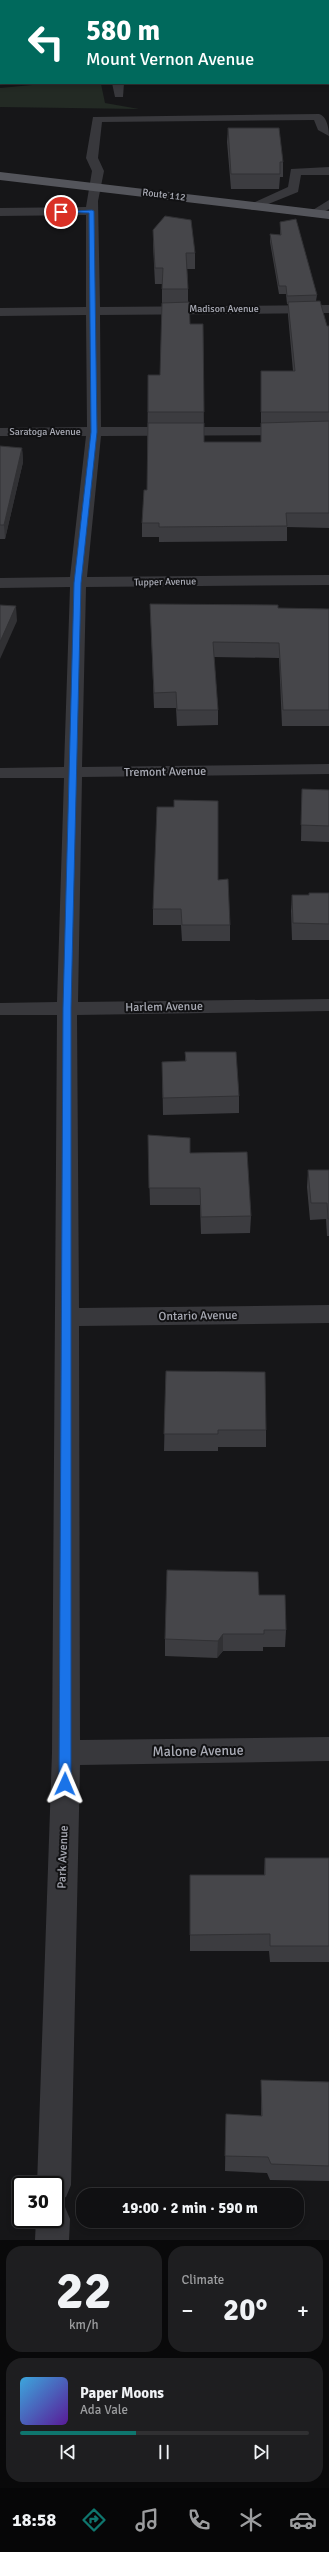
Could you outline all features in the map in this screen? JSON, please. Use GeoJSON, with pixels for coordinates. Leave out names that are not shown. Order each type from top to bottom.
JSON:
{"type":"FeatureCollection","features":[{"type":"Feature","properties":{"kind":"main road","name":"Route 112"},"geometry":{"type":"LineString","coordinates":[[0,176],[329,214]]}},
{"type":"Feature","properties":{"kind":"street"},"geometry":{"type":"LineString","coordinates":[[118,84],[120,95]]}},
{"type":"Feature","properties":{"kind":"street","name":"Park Avenue"},"geometry":{"type":"LineString","coordinates":[[54,2176],[66,1753],[68,1317],[67,1008],[78,583],[94,432],[92,211],[94,187],[98,171],[92,158],[97,118],[319,117],[322,128],[329,133]]}},
{"type":"Feature","properties":{"kind":"street"},"geometry":{"type":"LineString","coordinates":[[252,206],[294,188],[295,172],[329,171]]}},
{"type":"Feature","properties":{"kind":"street"},"geometry":{"type":"LineString","coordinates":[[314,213],[329,204]]}},
{"type":"Feature","properties":{"kind":"street"},"geometry":{"type":"LineString","coordinates":[[0,212],[92,211]]}},
{"type":"Feature","properties":{"kind":"street","name":"Madison Avenue"},"geometry":{"type":"LineString","coordinates":[[0,312],[329,309]]}},
{"type":"Feature","properties":{"kind":"street","name":"Saratoga Avenue"},"geometry":{"type":"LineString","coordinates":[[0,432],[329,431]]}},
{"type":"Feature","properties":{"kind":"street","name":"Tupper Avenue"},"geometry":{"type":"LineString","coordinates":[[0,583],[329,580]]}},
{"type":"Feature","properties":{"kind":"street","name":"Tremont Avenue"},"geometry":{"type":"LineString","coordinates":[[0,773],[329,769]]}},
{"type":"Feature","properties":{"kind":"street","name":"Harlem Avenue"},"geometry":{"type":"LineString","coordinates":[[0,1009],[329,1005]]}},
{"type":"Feature","properties":{"kind":"street","name":"Ontario Avenue"},"geometry":{"type":"LineString","coordinates":[[68,1317],[329,1314]]}},
{"type":"Feature","properties":{"kind":"street","name":"Malone Avenue"},"geometry":{"type":"LineString","coordinates":[[66,1753],[329,1748]]}},
{"type":"Feature","properties":{"kind":"street"},"geometry":{"type":"LineString","coordinates":[[52,2240],[53,2228]]}},
{"type":"Feature","properties":{"kind":"shaded area"},"geometry":{"type":"Polygon","coordinates":[[[43,84],[101,84],[105,103],[139,109],[0,107],[0,88],[43,84]]]}},
{"type":"Feature","properties":{"kind":"building"},"geometry":{"type":"Polygon","coordinates":[[[228,128],[279,128],[283,162],[280,162],[280,174],[231,174],[228,128]]]}},
{"type":"Feature","properties":{"kind":"building"},"geometry":{"type":"Polygon","coordinates":[[[165,216],[191,220],[195,253],[186,253],[188,289],[162,289],[163,268],[155,268],[153,230],[165,216]]]}},
{"type":"Feature","properties":{"kind":"building"},"geometry":{"type":"Polygon","coordinates":[[[296,219],[317,295],[287,296],[286,286],[279,286],[270,234],[281,235],[280,222],[296,219]]]}},
{"type":"Feature","properties":{"kind":"building"},"geometry":{"type":"Polygon","coordinates":[[[320,301],[327,326],[329,326],[329,412],[261,412],[261,371],[295,371],[288,302],[320,301]]]}},
{"type":"Feature","properties":{"kind":"building"},"geometry":{"type":"Polygon","coordinates":[[[189,302],[190,324],[203,324],[204,412],[148,412],[148,375],[160,375],[162,303],[189,302]]]}},
{"type":"Feature","properties":{"kind":"building"},"geometry":{"type":"Polygon","coordinates":[[[329,421],[329,513],[286,513],[287,526],[159,527],[159,523],[142,523],[144,490],[147,490],[148,423],[204,423],[204,442],[261,442],[261,423],[329,421]]]}},
{"type":"Feature","properties":{"kind":"building"},"geometry":{"type":"Polygon","coordinates":[[[0,446],[22,448],[4,525],[0,525],[0,446]]]}},
{"type":"Feature","properties":{"kind":"building"},"geometry":{"type":"Polygon","coordinates":[[[150,604],[278,605],[278,608],[329,609],[329,710],[283,710],[279,643],[213,642],[218,710],[177,710],[176,692],[154,693],[150,604]]]}},
{"type":"Feature","properties":{"kind":"building"},"geometry":{"type":"Polygon","coordinates":[[[0,605],[16,606],[0,642],[0,605]]]}},
{"type":"Feature","properties":{"kind":"building"},"geometry":{"type":"Polygon","coordinates":[[[302,789],[329,790],[329,826],[301,825],[302,789]]]}},
{"type":"Feature","properties":{"kind":"building"},"geometry":{"type":"Polygon","coordinates":[[[174,800],[218,801],[218,880],[228,879],[230,925],[182,925],[181,909],[153,909],[157,807],[174,807],[174,800]]]}},
{"type":"Feature","properties":{"kind":"building"},"geometry":{"type":"Polygon","coordinates":[[[309,893],[329,893],[329,924],[293,923],[292,895],[309,895],[309,893]]]}},
{"type":"Feature","properties":{"kind":"building"},"geometry":{"type":"Polygon","coordinates":[[[185,1052],[236,1052],[239,1096],[163,1098],[162,1062],[186,1061],[185,1052]]]}},
{"type":"Feature","properties":{"kind":"building"},"geometry":{"type":"Polygon","coordinates":[[[148,1135],[190,1138],[190,1153],[247,1152],[251,1216],[201,1217],[200,1188],[149,1188],[148,1135]]]}},
{"type":"Feature","properties":{"kind":"building"},"geometry":{"type":"Polygon","coordinates":[[[308,1170],[329,1170],[329,1219],[327,1203],[311,1203],[308,1170]]]}},
{"type":"Feature","properties":{"kind":"building"},"geometry":{"type":"Polygon","coordinates":[[[166,1371],[265,1372],[266,1430],[218,1430],[218,1434],[164,1434],[166,1371]]]}},
{"type":"Feature","properties":{"kind":"building"},"geometry":{"type":"Polygon","coordinates":[[[167,1570],[258,1572],[259,1595],[285,1595],[286,1630],[264,1630],[264,1634],[223,1634],[218,1641],[165,1639],[167,1570]]]}},
{"type":"Feature","properties":{"kind":"building"},"geometry":{"type":"Polygon","coordinates":[[[265,1858],[329,1858],[329,1946],[270,1946],[270,1934],[190,1935],[190,1875],[265,1875],[265,1858]]]}},
{"type":"Feature","properties":{"kind":"building"},"geometry":{"type":"Polygon","coordinates":[[[261,2080],[329,2082],[329,2166],[271,2164],[268,2157],[225,2156],[226,2114],[262,2116],[261,2080]]]}},
{"type":"Feature","properties":{"kind":"route"},"geometry":{"type":"LineString","coordinates":[[61,212],[92,211],[94,432],[78,583],[67,1008],[68,1332],[65,1784]]}}]}
